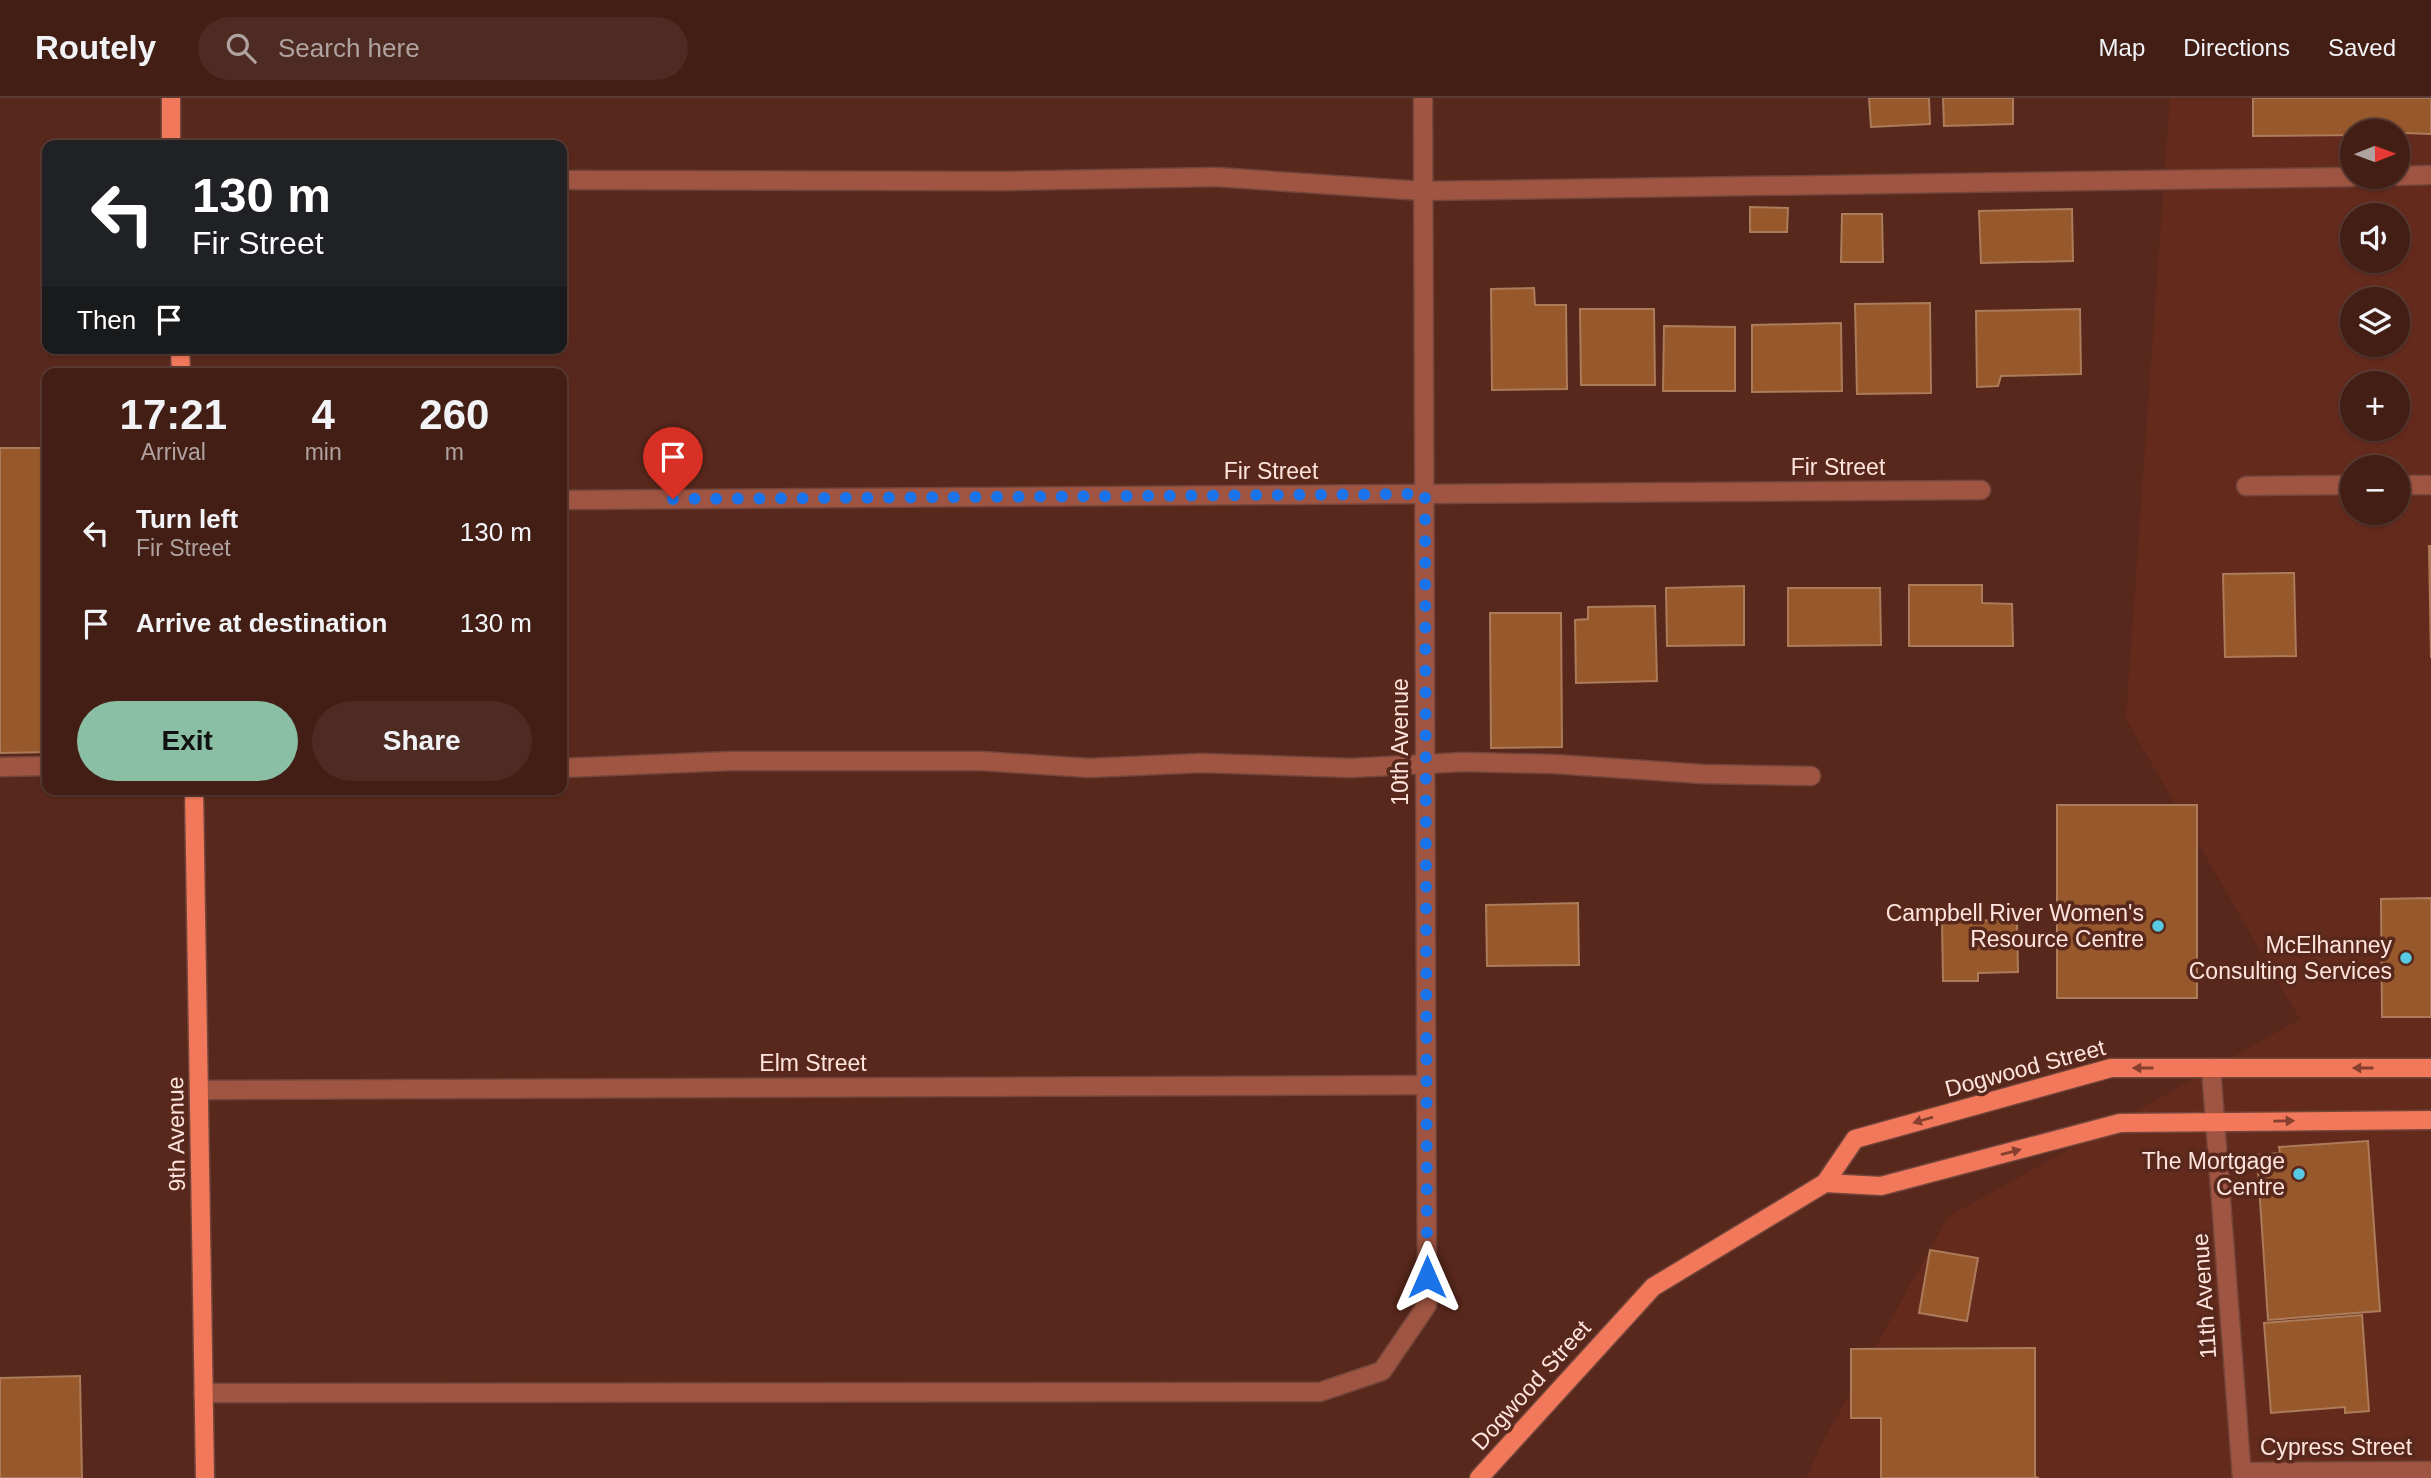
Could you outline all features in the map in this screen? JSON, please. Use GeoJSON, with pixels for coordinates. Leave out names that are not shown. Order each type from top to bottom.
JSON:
{"type":"FeatureCollection","features":[{"type":"Feature","properties":{"kind":"main road"},"geometry":{"type":"LineString","coordinates":[[171,98],[171,140]]}},
{"type":"Feature","properties":{"kind":"main road","name":"9th Avenue"},"geometry":{"type":"LineString","coordinates":[[194,795],[205,1478]]}},
{"type":"Feature","properties":{"kind":"main road","name":"Dogwood Street"},"geometry":{"type":"LineString","coordinates":[[1479,1478],[1653,1287],[1825,1183],[1855,1139],[2111,1068],[2431,1068]]}},
{"type":"Feature","properties":{"kind":"main road"},"geometry":{"type":"LineString","coordinates":[[1825,1183],[1881,1186],[2120,1123],[2431,1120]]}},
{"type":"Feature","properties":{"kind":"street","name":"10th Avenue"},"geometry":{"type":"LineString","coordinates":[[203,1393],[1320,1392],[1382,1371],[1427,1305],[1423,98]]}},
{"type":"Feature","properties":{"kind":"street"},"geometry":{"type":"LineString","coordinates":[[2410,176],[2431,176]]}},
{"type":"Feature","properties":{"kind":"street"},"geometry":{"type":"LineString","coordinates":[[567,180],[1007,181],[1216,177],[1423,191],[2340,177]]}},
{"type":"Feature","properties":{"kind":"street"},"geometry":{"type":"LineString","coordinates":[[2246,486],[2340,485]]}},
{"type":"Feature","properties":{"kind":"street"},"geometry":{"type":"LineString","coordinates":[[2410,485],[2431,485]]}},
{"type":"Feature","properties":{"kind":"street","name":"Fir Street"},"geometry":{"type":"LineString","coordinates":[[567,500],[1981,490]]}},
{"type":"Feature","properties":{"kind":"street"},"geometry":{"type":"LineString","coordinates":[[567,768],[731,761],[981,761],[1089,768],[1202,763],[1351,768],[1425,764],[1554,764],[1703,774],[1811,775]]}},
{"type":"Feature","properties":{"kind":"street"},"geometry":{"type":"LineString","coordinates":[[0,767],[42,766]]}},
{"type":"Feature","properties":{"kind":"street","name":"11th Avenue"},"geometry":{"type":"LineString","coordinates":[[2211,1068],[2242,1475]]}},
{"type":"Feature","properties":{"kind":"street","name":"Elm Street"},"geometry":{"type":"LineString","coordinates":[[200,1090],[1426,1084]]}},
{"type":"Feature","properties":{"kind":"street","name":"Cypress Street"},"geometry":{"type":"LineString","coordinates":[[2242,1475],[2431,1471]]}},
{"type":"Feature","properties":{"kind":"shaded area"},"geometry":{"type":"Polygon","coordinates":[[[2170,98],[2431,98],[2431,1478],[1807,1478],[1819,1449],[1948,1217],[2300,1019],[2126,719],[2170,98]]]}},
{"type":"Feature","properties":{"kind":"building"},"geometry":{"type":"Polygon","coordinates":[[[1869,98],[1929,98],[1930,124],[1871,127],[1869,98]]]}},
{"type":"Feature","properties":{"kind":"building"},"geometry":{"type":"Polygon","coordinates":[[[1943,98],[2013,98],[2013,124],[1944,126],[1943,98]]]}},
{"type":"Feature","properties":{"kind":"building"},"geometry":{"type":"Polygon","coordinates":[[[2253,98],[2431,98],[2431,134],[2410,133],[2410,119],[2340,119],[2340,135],[2253,136],[2253,98]]]}},
{"type":"Feature","properties":{"kind":"building"},"geometry":{"type":"Polygon","coordinates":[[[1750,207],[1788,208],[1787,232],[1750,232],[1750,207]]]}},
{"type":"Feature","properties":{"kind":"building"},"geometry":{"type":"Polygon","coordinates":[[[2072,209],[2073,261],[1981,263],[1979,211],[2072,209]]]}},
{"type":"Feature","properties":{"kind":"building"},"geometry":{"type":"Polygon","coordinates":[[[1842,214],[1882,214],[1883,262],[1841,262],[1842,214]]]}},
{"type":"Feature","properties":{"kind":"building"},"geometry":{"type":"Polygon","coordinates":[[[1534,288],[1535,305],[1566,305],[1567,389],[1492,390],[1491,289],[1534,288]]]}},
{"type":"Feature","properties":{"kind":"building"},"geometry":{"type":"Polygon","coordinates":[[[1930,303],[1931,393],[1857,394],[1855,304],[1930,303]]]}},
{"type":"Feature","properties":{"kind":"building"},"geometry":{"type":"Polygon","coordinates":[[[1580,309],[1654,309],[1655,385],[1581,385],[1580,309]]]}},
{"type":"Feature","properties":{"kind":"building"},"geometry":{"type":"Polygon","coordinates":[[[2080,309],[2081,374],[2001,376],[1998,386],[1977,387],[1976,311],[2080,309]]]}},
{"type":"Feature","properties":{"kind":"building"},"geometry":{"type":"Polygon","coordinates":[[[1841,323],[1842,391],[1752,392],[1752,325],[1841,323]]]}},
{"type":"Feature","properties":{"kind":"building"},"geometry":{"type":"Polygon","coordinates":[[[1664,326],[1735,327],[1735,391],[1663,391],[1664,326]]]}},
{"type":"Feature","properties":{"kind":"building"},"geometry":{"type":"Polygon","coordinates":[[[0,448],[42,448],[42,752],[0,753],[0,448]]]}},
{"type":"Feature","properties":{"kind":"building"},"geometry":{"type":"Polygon","coordinates":[[[2429,546],[2431,546],[2431,658],[2429,546]]]}},
{"type":"Feature","properties":{"kind":"building"},"geometry":{"type":"Polygon","coordinates":[[[2294,573],[2296,656],[2225,657],[2223,574],[2294,573]]]}},
{"type":"Feature","properties":{"kind":"building"},"geometry":{"type":"Polygon","coordinates":[[[1909,585],[1982,585],[1982,603],[2012,604],[2013,646],[1909,646],[1909,585]]]}},
{"type":"Feature","properties":{"kind":"building"},"geometry":{"type":"Polygon","coordinates":[[[1744,586],[1744,645],[1667,646],[1666,588],[1744,586]]]}},
{"type":"Feature","properties":{"kind":"building"},"geometry":{"type":"Polygon","coordinates":[[[1788,588],[1880,588],[1881,645],[1788,646],[1788,588]]]}},
{"type":"Feature","properties":{"kind":"building"},"geometry":{"type":"Polygon","coordinates":[[[1655,606],[1657,681],[1576,683],[1575,620],[1588,619],[1588,607],[1655,606]]]}},
{"type":"Feature","properties":{"kind":"building"},"geometry":{"type":"Polygon","coordinates":[[[1490,613],[1561,613],[1562,747],[1491,748],[1490,613]]]}},
{"type":"Feature","properties":{"kind":"building"},"geometry":{"type":"Polygon","coordinates":[[[2057,805],[2197,805],[2197,998],[2057,998],[2057,805]]]}},
{"type":"Feature","properties":{"kind":"building","name":"McElhanney Consulting Services"},"geometry":{"type":"Polygon","coordinates":[[[2431,898],[2431,1017],[2382,1017],[2381,899],[2431,898]]]}},
{"type":"Feature","properties":{"kind":"building"},"geometry":{"type":"Polygon","coordinates":[[[1578,903],[1579,965],[1487,966],[1486,905],[1578,903]]]}},
{"type":"Feature","properties":{"kind":"building"},"geometry":{"type":"Polygon","coordinates":[[[2017,920],[2018,972],[1978,973],[1978,981],[1943,981],[1942,921],[2017,920]]]}},
{"type":"Feature","properties":{"kind":"building"},"geometry":{"type":"Polygon","coordinates":[[[2368,1141],[2380,1311],[2268,1320],[2257,1155],[2280,1153],[2279,1147],[2368,1141]]]}},
{"type":"Feature","properties":{"kind":"building"},"geometry":{"type":"Polygon","coordinates":[[[1930,1250],[1978,1258],[1967,1321],[1919,1313],[1930,1250]]]}},
{"type":"Feature","properties":{"kind":"building"},"geometry":{"type":"Polygon","coordinates":[[[2362,1315],[2369,1411],[2345,1413],[2345,1407],[2271,1413],[2264,1323],[2362,1315]]]}},
{"type":"Feature","properties":{"kind":"building"},"geometry":{"type":"Polygon","coordinates":[[[2035,1348],[2035,1477],[2039,1478],[1881,1478],[1881,1418],[1851,1418],[1851,1349],[2035,1348]]]}},
{"type":"Feature","properties":{"kind":"building"},"geometry":{"type":"Polygon","coordinates":[[[80,1376],[82,1478],[0,1478],[0,1378],[80,1376]]]}},
{"type":"Feature","properties":{"kind":"place","name":"Campbell River Women's Resource Centre"},"geometry":{"type":"Point","coordinates":[2158,926]}},
{"type":"Feature","properties":{"kind":"place","name":"McElhanney Consulting Services"},"geometry":{"type":"Point","coordinates":[2406,958]}},
{"type":"Feature","properties":{"kind":"place","name":"The Mortgage Centre"},"geometry":{"type":"Point","coordinates":[2299,1174]}},
{"type":"Feature","properties":{"kind":"route"},"geometry":{"type":"LineString","coordinates":[[673,499],[1425,494],[1427,1277]]}}]}
